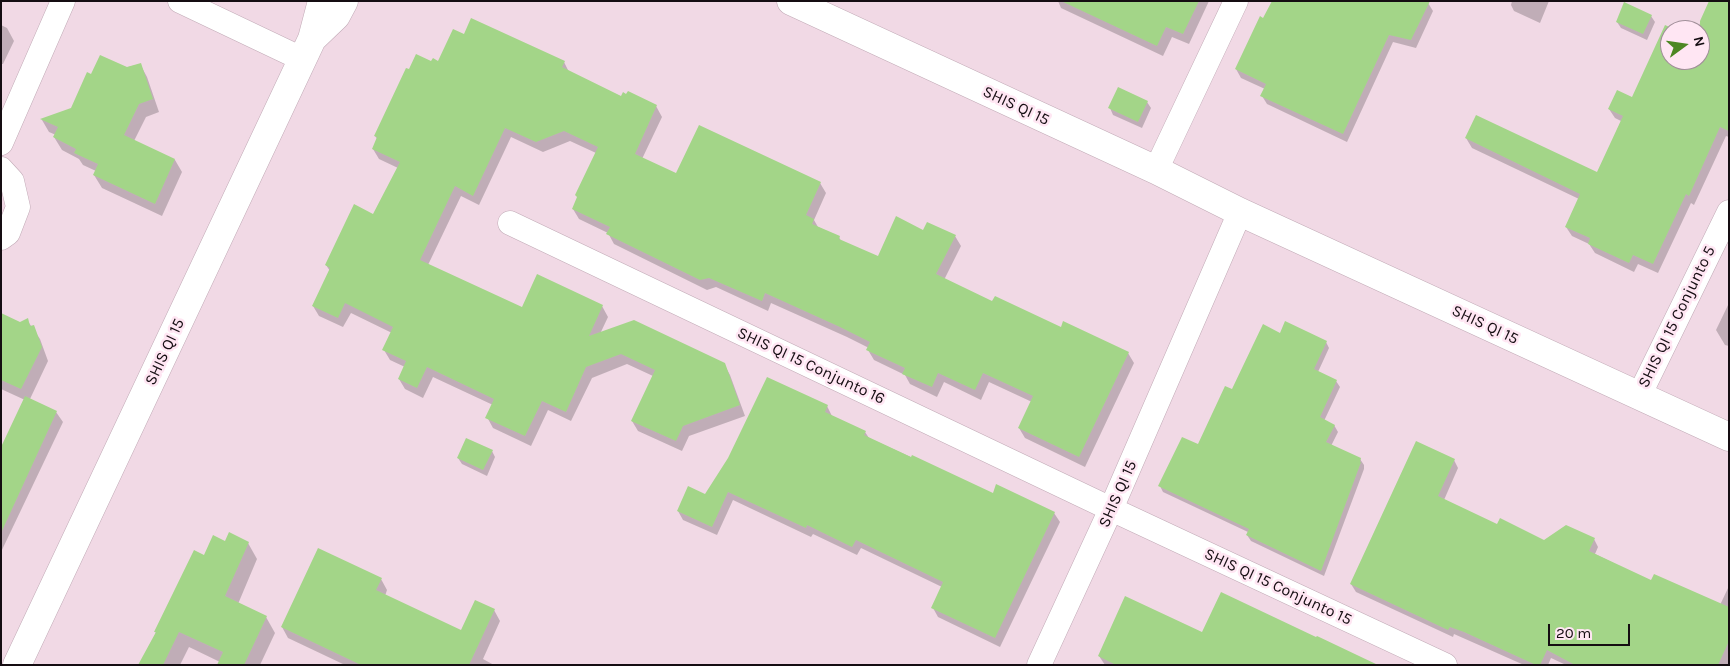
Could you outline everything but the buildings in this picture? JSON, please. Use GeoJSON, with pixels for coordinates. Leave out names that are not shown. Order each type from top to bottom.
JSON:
{"type":"FeatureCollection","features":[{"type":"Feature","properties":{"kind":"street"},"geometry":{"type":"LineString","coordinates":[[1,143],[63,1]]}},
{"type":"Feature","properties":{"kind":"street"},"geometry":{"type":"LineString","coordinates":[[180,1],[307,49]]}},
{"type":"Feature","properties":{"kind":"street","name":"SHIS QI 15"},"geometry":{"type":"LineString","coordinates":[[17,665],[307,49],[322,1]]}},
{"type":"Feature","properties":{"kind":"street","name":"SHIS QI 15"},"geometry":{"type":"LineString","coordinates":[[307,49],[336,16],[344,1]]}},
{"type":"Feature","properties":{"kind":"street","name":"SHIS QI 15"},"geometry":{"type":"LineString","coordinates":[[791,1],[1156,170],[1240,212],[1729,437]]}},
{"type":"Feature","properties":{"kind":"street"},"geometry":{"type":"LineString","coordinates":[[1156,170],[1236,1]]}},
{"type":"Feature","properties":{"kind":"street"},"geometry":{"type":"LineString","coordinates":[[1,169],[12,180],[18,207],[8,233],[1,238]]}},
{"type":"Feature","properties":{"kind":"street","name":"SHIS QI 15"},"geometry":{"type":"LineString","coordinates":[[1039,665],[1112,509],[1240,212]]}},
{"type":"Feature","properties":{"kind":"street","name":"SHIS QI 15 Conjunto 5"},"geometry":{"type":"LineString","coordinates":[[1639,396],[1729,212]]}},
{"type":"Feature","properties":{"kind":"street","name":"SHIS QI 15 Conjunto 16"},"geometry":{"type":"LineString","coordinates":[[510,223],[1112,509]]}},
{"type":"Feature","properties":{"kind":"street","name":"SHIS QI 15 Conjunto 15"},"geometry":{"type":"LineString","coordinates":[[1112,509],[1445,665]]}}]}
